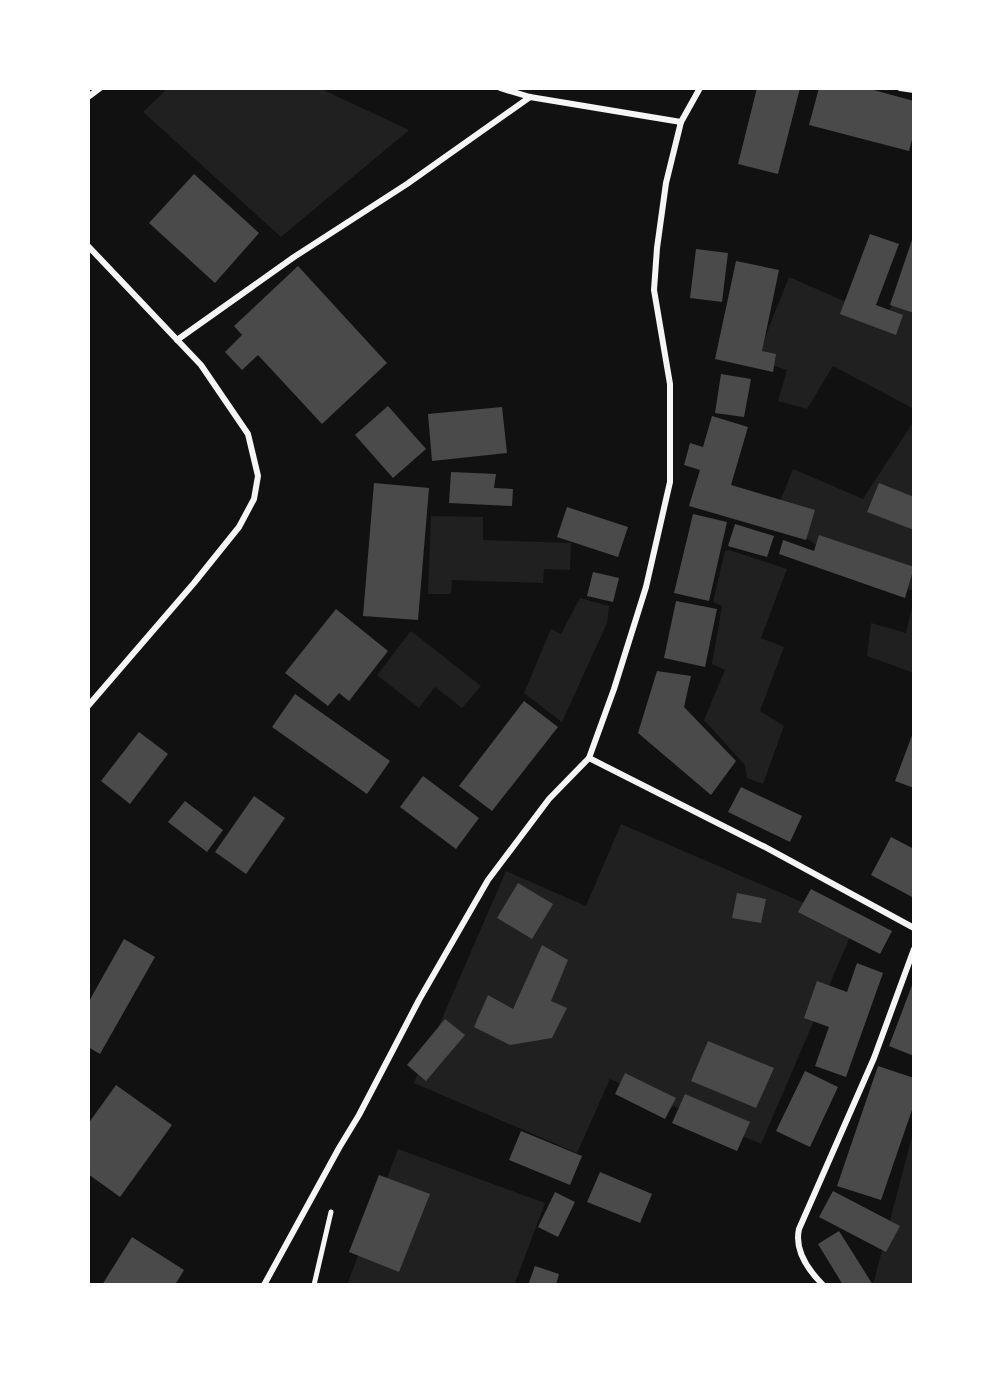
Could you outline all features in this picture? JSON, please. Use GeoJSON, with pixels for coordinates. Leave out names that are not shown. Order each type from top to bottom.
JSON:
{"type":"FeatureCollection","features":[{"type":"Feature","properties":{"kind":"lane"},"geometry":{"type":"LineString","coordinates":[[88,97],[100,88]]}},
{"type":"Feature","properties":{"kind":"lane"},"geometry":{"type":"LineString","coordinates":[[500,88],[530,97],[681,122]]}},
{"type":"Feature","properties":{"kind":"lane"},"geometry":{"type":"LineString","coordinates":[[264,1285],[488,880],[549,799],[589,758],[646,587],[670,482],[670,384],[654,290],[657,248],[666,183],[681,122],[700,88]]}},
{"type":"Feature","properties":{"kind":"lane"},"geometry":{"type":"LineString","coordinates":[[900,88],[914,90]]}},
{"type":"Feature","properties":{"kind":"lane"},"geometry":{"type":"LineString","coordinates":[[177,340],[530,97]]}},
{"type":"Feature","properties":{"kind":"lane"},"geometry":{"type":"LineString","coordinates":[[88,246],[201,365],[248,434],[258,476],[254,499],[239,527],[88,706]]}},
{"type":"Feature","properties":{"kind":"lane"},"geometry":{"type":"LineString","coordinates":[[589,758],[763,846],[914,928]]}},
{"type":"Feature","properties":{"kind":"lane"},"geometry":{"type":"LineString","coordinates":[[823,1285],[808,1269],[802,1256],[797,1240],[799,1229],[874,1058],[914,949]]}},
{"type":"Feature","properties":{"kind":"shaded area"},"geometry":{"type":"Polygon","coordinates":[[[168,88],[319,88],[409,130],[281,237],[143,112],[168,88]]]}},
{"type":"Feature","properties":{"kind":"shaded area"},"geometry":{"type":"Polygon","coordinates":[[[789,277],[883,318],[903,291],[914,297],[914,409],[833,366],[807,409],[778,401],[787,370],[756,360],[789,277]]]}},
{"type":"Feature","properties":{"kind":"shaded area"},"geometry":{"type":"Polygon","coordinates":[[[914,421],[914,591],[846,568],[775,514],[793,469],[863,499],[914,421]]]}},
{"type":"Feature","properties":{"kind":"shaded area"},"geometry":{"type":"Polygon","coordinates":[[[431,516],[483,517],[483,540],[571,543],[570,570],[544,569],[543,583],[452,580],[451,594],[428,594],[431,516]]]}},
{"type":"Feature","properties":{"kind":"shaded area"},"geometry":{"type":"Polygon","coordinates":[[[725,551],[787,569],[761,638],[784,647],[760,711],[784,726],[763,784],[747,778],[745,765],[704,720],[725,670],[712,664],[722,606],[713,602],[725,551]]]}},
{"type":"Feature","properties":{"kind":"shaded area"},"geometry":{"type":"Polygon","coordinates":[[[580,598],[609,606],[607,623],[562,722],[524,693],[551,629],[561,634],[580,598]]]}},
{"type":"Feature","properties":{"kind":"shaded area"},"geometry":{"type":"Polygon","coordinates":[[[914,599],[914,673],[867,656],[871,623],[906,633],[914,599]]]}},
{"type":"Feature","properties":{"kind":"shaded area"},"geometry":{"type":"Polygon","coordinates":[[[411,631],[481,686],[462,708],[435,687],[419,708],[377,675],[411,631]]]}},
{"type":"Feature","properties":{"kind":"shaded area"},"geometry":{"type":"Polygon","coordinates":[[[621,824],[855,925],[761,1144],[610,1079],[577,1153],[414,1083],[506,871],[586,906],[621,824]]]}},
{"type":"Feature","properties":{"kind":"shaded area"},"geometry":{"type":"Polygon","coordinates":[[[914,1129],[914,1285],[873,1285],[914,1129]]]}},
{"type":"Feature","properties":{"kind":"shaded area"},"geometry":{"type":"Polygon","coordinates":[[[398,1149],[545,1203],[515,1283],[517,1285],[347,1285],[398,1149]]]}},
{"type":"Feature","properties":{"kind":"building"},"geometry":{"type":"Polygon","coordinates":[[[757,88],[800,88],[778,174],[738,164],[757,88]]]}},
{"type":"Feature","properties":{"kind":"building"},"geometry":{"type":"Polygon","coordinates":[[[819,88],[866,88],[914,101],[914,132],[909,151],[809,125],[819,88]]]}},
{"type":"Feature","properties":{"kind":"building"},"geometry":{"type":"Polygon","coordinates":[[[194,174],[259,233],[215,283],[149,223],[194,174]]]}},
{"type":"Feature","properties":{"kind":"building"},"geometry":{"type":"Polygon","coordinates":[[[870,234],[899,244],[876,305],[903,315],[896,335],[840,314],[870,234]]]}},
{"type":"Feature","properties":{"kind":"building"},"geometry":{"type":"Polygon","coordinates":[[[914,237],[914,313],[890,305],[914,237]]]}},
{"type":"Feature","properties":{"kind":"building"},"geometry":{"type":"Polygon","coordinates":[[[696,249],[728,253],[722,302],[690,298],[696,249]]]}},
{"type":"Feature","properties":{"kind":"building"},"geometry":{"type":"Polygon","coordinates":[[[736,261],[779,270],[762,351],[776,354],[773,372],[715,359],[736,261]]]}},
{"type":"Feature","properties":{"kind":"building"},"geometry":{"type":"Polygon","coordinates":[[[298,266],[387,363],[322,424],[258,355],[242,370],[225,352],[242,335],[234,326],[298,266]]]}},
{"type":"Feature","properties":{"kind":"building"},"geometry":{"type":"Polygon","coordinates":[[[721,374],[751,379],[744,417],[715,413],[721,374]]]}},
{"type":"Feature","properties":{"kind":"building"},"geometry":{"type":"Polygon","coordinates":[[[388,406],[426,449],[393,478],[355,435],[388,406]]]}},
{"type":"Feature","properties":{"kind":"building"},"geometry":{"type":"Polygon","coordinates":[[[502,407],[507,453],[432,461],[428,414],[502,407]]]}},
{"type":"Feature","properties":{"kind":"building"},"geometry":{"type":"Polygon","coordinates":[[[712,416],[748,427],[731,485],[815,510],[806,540],[689,506],[700,470],[684,465],[690,443],[703,447],[712,416]]]}},
{"type":"Feature","properties":{"kind":"building"},"geometry":{"type":"Polygon","coordinates":[[[451,472],[496,474],[494,488],[513,489],[512,506],[449,503],[451,472]]]}},
{"type":"Feature","properties":{"kind":"building"},"geometry":{"type":"Polygon","coordinates":[[[374,483],[429,488],[418,620],[363,616],[374,483]]]}},
{"type":"Feature","properties":{"kind":"building"},"geometry":{"type":"Polygon","coordinates":[[[879,483],[914,497],[914,530],[867,512],[879,483]]]}},
{"type":"Feature","properties":{"kind":"building"},"geometry":{"type":"Polygon","coordinates":[[[567,507],[628,527],[618,557],[557,537],[567,507]]]}},
{"type":"Feature","properties":{"kind":"building"},"geometry":{"type":"Polygon","coordinates":[[[693,514],[727,522],[709,601],[674,593],[693,514]]]}},
{"type":"Feature","properties":{"kind":"building"},"geometry":{"type":"Polygon","coordinates":[[[735,524],[774,536],[767,557],[728,546],[735,524]]]}},
{"type":"Feature","properties":{"kind":"building"},"geometry":{"type":"Polygon","coordinates":[[[819,535],[914,567],[905,598],[779,554],[783,540],[814,551],[819,535]]]}},
{"type":"Feature","properties":{"kind":"building"},"geometry":{"type":"Polygon","coordinates":[[[593,572],[619,578],[613,602],[587,596],[593,572]]]}},
{"type":"Feature","properties":{"kind":"building"},"geometry":{"type":"Polygon","coordinates":[[[676,601],[717,609],[705,667],[664,658],[676,601]]]}},
{"type":"Feature","properties":{"kind":"building"},"geometry":{"type":"Polygon","coordinates":[[[336,609],[388,651],[349,701],[339,693],[328,706],[285,673],[336,609]]]}},
{"type":"Feature","properties":{"kind":"building"},"geometry":{"type":"Polygon","coordinates":[[[657,671],[691,676],[684,707],[736,761],[711,795],[638,733],[657,671]]]}},
{"type":"Feature","properties":{"kind":"building"},"geometry":{"type":"Polygon","coordinates":[[[295,694],[390,761],[367,794],[272,727],[295,694]]]}},
{"type":"Feature","properties":{"kind":"building"},"geometry":{"type":"Polygon","coordinates":[[[524,701],[558,727],[492,811],[459,786],[524,701]]]}},
{"type":"Feature","properties":{"kind":"building"},"geometry":{"type":"Polygon","coordinates":[[[914,730],[914,788],[895,781],[914,730]]]}},
{"type":"Feature","properties":{"kind":"building"},"geometry":{"type":"Polygon","coordinates":[[[139,732],[168,754],[130,804],[101,781],[139,732]]]}},
{"type":"Feature","properties":{"kind":"building"},"geometry":{"type":"Polygon","coordinates":[[[423,776],[479,818],[456,849],[400,807],[423,776]]]}},
{"type":"Feature","properties":{"kind":"building"},"geometry":{"type":"Polygon","coordinates":[[[741,787],[802,816],[790,842],[728,812],[741,787]]]}},
{"type":"Feature","properties":{"kind":"building"},"geometry":{"type":"Polygon","coordinates":[[[254,796],[285,818],[246,874],[215,852],[254,796]]]}},
{"type":"Feature","properties":{"kind":"building"},"geometry":{"type":"Polygon","coordinates":[[[185,801],[223,830],[207,852],[168,822],[185,801]]]}},
{"type":"Feature","properties":{"kind":"building"},"geometry":{"type":"Polygon","coordinates":[[[891,837],[914,849],[914,898],[871,875],[891,837]]]}},
{"type":"Feature","properties":{"kind":"building"},"geometry":{"type":"Polygon","coordinates":[[[518,883],[553,904],[532,939],[497,918],[518,883]]]}},
{"type":"Feature","properties":{"kind":"building"},"geometry":{"type":"Polygon","coordinates":[[[811,889],[892,931],[880,954],[798,912],[811,889]]]}},
{"type":"Feature","properties":{"kind":"building"},"geometry":{"type":"Polygon","coordinates":[[[737,893],[766,899],[761,923],[732,918],[737,893]]]}},
{"type":"Feature","properties":{"kind":"building"},"geometry":{"type":"Polygon","coordinates":[[[124,939],[155,957],[100,1054],[88,1047],[88,1003],[124,939]]]}},
{"type":"Feature","properties":{"kind":"building"},"geometry":{"type":"Polygon","coordinates":[[[542,945],[568,960],[551,1001],[567,1008],[552,1038],[510,1045],[474,1027],[488,995],[513,1009],[542,945]]]}},
{"type":"Feature","properties":{"kind":"building"},"geometry":{"type":"Polygon","coordinates":[[[857,963],[883,973],[846,1077],[815,1066],[829,1027],[804,1018],[817,981],[847,992],[857,963]]]}},
{"type":"Feature","properties":{"kind":"building"},"geometry":{"type":"Polygon","coordinates":[[[914,980],[914,1056],[889,1046],[914,980]]]}},
{"type":"Feature","properties":{"kind":"building"},"geometry":{"type":"Polygon","coordinates":[[[445,1019],[465,1035],[426,1081],[407,1065],[445,1019]]]}},
{"type":"Feature","properties":{"kind":"building"},"geometry":{"type":"Polygon","coordinates":[[[708,1041],[774,1068],[756,1108],[691,1081],[708,1041]]]}},
{"type":"Feature","properties":{"kind":"building"},"geometry":{"type":"Polygon","coordinates":[[[878,1066],[914,1078],[914,1104],[881,1200],[837,1186],[878,1066]]]}},
{"type":"Feature","properties":{"kind":"building"},"geometry":{"type":"Polygon","coordinates":[[[805,1071],[838,1087],[810,1147],[776,1131],[805,1071]]]}},
{"type":"Feature","properties":{"kind":"building"},"geometry":{"type":"Polygon","coordinates":[[[625,1073],[676,1098],[665,1119],[615,1094],[625,1073]]]}},
{"type":"Feature","properties":{"kind":"building"},"geometry":{"type":"Polygon","coordinates":[[[116,1085],[172,1125],[120,1197],[88,1174],[88,1124],[116,1085]]]}},
{"type":"Feature","properties":{"kind":"building"},"geometry":{"type":"Polygon","coordinates":[[[685,1094],[750,1122],[737,1151],[672,1123],[685,1094]]]}},
{"type":"Feature","properties":{"kind":"building"},"geometry":{"type":"Polygon","coordinates":[[[521,1131],[582,1156],[570,1185],[509,1160],[521,1131]]]}},
{"type":"Feature","properties":{"kind":"building"},"geometry":{"type":"Polygon","coordinates":[[[600,1172],[652,1194],[640,1223],[587,1202],[600,1172]]]}},
{"type":"Feature","properties":{"kind":"building"},"geometry":{"type":"Polygon","coordinates":[[[379,1175],[430,1194],[399,1272],[349,1252],[379,1175]]]}},
{"type":"Feature","properties":{"kind":"building"},"geometry":{"type":"Polygon","coordinates":[[[833,1191],[900,1226],[886,1252],[819,1217],[833,1191]]]}},
{"type":"Feature","properties":{"kind":"building"},"geometry":{"type":"Polygon","coordinates":[[[555,1192],[575,1202],[558,1237],[538,1227],[555,1192]]]}},
{"type":"Feature","properties":{"kind":"building"},"geometry":{"type":"Polygon","coordinates":[[[839,1231],[873,1285],[843,1285],[818,1244],[839,1231]]]}},
{"type":"Feature","properties":{"kind":"building"},"geometry":{"type":"Polygon","coordinates":[[[132,1237],[184,1270],[175,1285],[102,1285],[132,1237]]]}},
{"type":"Feature","properties":{"kind":"building"},"geometry":{"type":"Polygon","coordinates":[[[535,1266],[559,1274],[556,1285],[528,1285],[535,1266]]]}}]}
